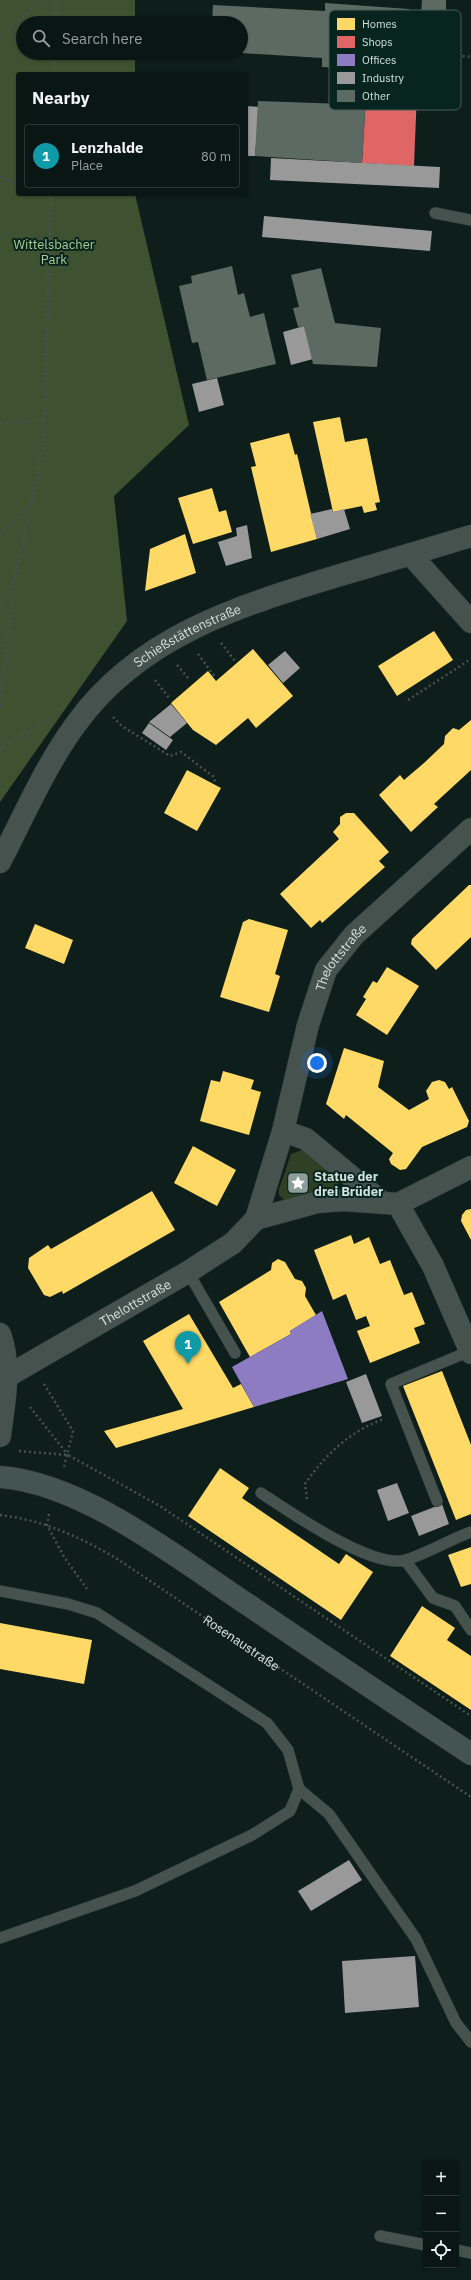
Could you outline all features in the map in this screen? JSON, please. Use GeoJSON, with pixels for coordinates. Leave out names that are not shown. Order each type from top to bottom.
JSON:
{"type":"FeatureCollection","features":[{"type":"Feature","properties":{"kind":"main road"},"geometry":{"type":"LineString","coordinates":[[0,1477],[23,1479],[56,1489],[133,1529],[471,1754]]}},
{"type":"Feature","properties":{"kind":"street","name":"Schießstättenstraße"},"geometry":{"type":"LineString","coordinates":[[0,862],[49,765],[76,723],[122,672],[184,631],[260,599],[471,536]]}},
{"type":"Feature","properties":{"kind":"street"},"geometry":{"type":"LineString","coordinates":[[410,554],[471,622]]}},
{"type":"Feature","properties":{"kind":"street","name":"Thelottstraße"},"geometry":{"type":"LineString","coordinates":[[6,1377],[188,1272],[233,1243],[256,1219],[283,1131],[308,1025],[326,970],[354,935],[471,829]]}},
{"type":"Feature","properties":{"kind":"street"},"geometry":{"type":"LineString","coordinates":[[283,1131],[306,1139],[390,1204],[433,1266],[471,1352]]}},
{"type":"Feature","properties":{"kind":"street"},"geometry":{"type":"LineString","coordinates":[[256,1219],[318,1202],[344,1200],[390,1204],[471,1167]]}},
{"type":"Feature","properties":{"kind":"street"},"geometry":{"type":"LineString","coordinates":[[0,1334],[4,1345],[8,1443]]}},
{"type":"Feature","properties":{"kind":"lane"},"geometry":{"type":"LineString","coordinates":[[435,213],[471,220]]}},
{"type":"Feature","properties":{"kind":"lane"},"geometry":{"type":"LineString","coordinates":[[188,1272],[235,1353]]}},
{"type":"Feature","properties":{"kind":"lane"},"geometry":{"type":"LineString","coordinates":[[437,1501],[391,1384],[471,1352]]}},
{"type":"Feature","properties":{"kind":"lane"},"geometry":{"type":"LineString","coordinates":[[261,1493],[310,1526],[371,1557],[404,1560],[471,1532]]}},
{"type":"Feature","properties":{"kind":"lane"},"geometry":{"type":"LineString","coordinates":[[404,1560],[433,1598],[455,1606],[471,1630]]}},
{"type":"Feature","properties":{"kind":"lane"},"geometry":{"type":"LineString","coordinates":[[0,1591],[68,1604],[97,1614],[268,1722],[288,1750],[299,1789],[329,1814],[416,1939],[456,2023],[471,2042]]}},
{"type":"Feature","properties":{"kind":"lane"},"geometry":{"type":"LineString","coordinates":[[0,1938],[135,1891],[252,1835],[290,1811],[299,1789]]}},
{"type":"Feature","properties":{"kind":"lane"},"geometry":{"type":"LineString","coordinates":[[380,2236],[423,2244]]}},
{"type":"Feature","properties":{"kind":"lane"},"geometry":{"type":"LineString","coordinates":[[459,2251],[471,2253]]}},
{"type":"Feature","properties":{"kind":"path"},"geometry":{"type":"LineString","coordinates":[[24,16],[41,0]]}},
{"type":"Feature","properties":{"kind":"path"},"geometry":{"type":"LineString","coordinates":[[56,0],[56,16]]}},
{"type":"Feature","properties":{"kind":"path"},"geometry":{"type":"LineString","coordinates":[[0,38],[16,23]]}},
{"type":"Feature","properties":{"kind":"path"},"geometry":{"type":"LineString","coordinates":[[461,56],[471,57]]}},
{"type":"Feature","properties":{"kind":"path"},"geometry":{"type":"LineString","coordinates":[[54,72],[55,60]]}},
{"type":"Feature","properties":{"kind":"path"},"geometry":{"type":"LineString","coordinates":[[0,177],[16,182]]}},
{"type":"Feature","properties":{"kind":"path"},"geometry":{"type":"LineString","coordinates":[[0,706],[15,579],[33,500],[44,442],[51,196]]}},
{"type":"Feature","properties":{"kind":"path"},"geometry":{"type":"LineString","coordinates":[[0,423],[45,420]]}},
{"type":"Feature","properties":{"kind":"path"},"geometry":{"type":"LineString","coordinates":[[0,535],[33,500]]}},
{"type":"Feature","properties":{"kind":"path"},"geometry":{"type":"LineString","coordinates":[[0,605],[15,579]]}},
{"type":"Feature","properties":{"kind":"path"},"geometry":{"type":"LineString","coordinates":[[408,700],[471,659]]}},
{"type":"Feature","properties":{"kind":"path"},"geometry":{"type":"LineString","coordinates":[[109,713],[122,726],[170,756],[181,752],[214,777],[215,782]]}},
{"type":"Feature","properties":{"kind":"path"},"geometry":{"type":"LineString","coordinates":[[31,1363],[73,1431],[68,1455]]}},
{"type":"Feature","properties":{"kind":"path"},"geometry":{"type":"LineString","coordinates":[[6,1377],[68,1455]]}},
{"type":"Feature","properties":{"kind":"path"},"geometry":{"type":"LineString","coordinates":[[310,1526],[305,1484],[315,1470],[332,1451],[358,1431],[402,1413]]}},
{"type":"Feature","properties":{"kind":"path"},"geometry":{"type":"LineString","coordinates":[[8,1443],[68,1455],[160,1506],[471,1716]]}},
{"type":"Feature","properties":{"kind":"path","name":"Rosenaustraße"},"geometry":{"type":"LineString","coordinates":[[0,1515],[47,1524],[86,1541],[119,1560],[471,1797]]}},
{"type":"Feature","properties":{"kind":"path"},"geometry":{"type":"LineString","coordinates":[[47,1524],[64,1557],[80,1577],[91,1596],[97,1614]]}},
{"type":"Feature","properties":{"kind":"green space","name":"Wittelsbacher Park"},"geometry":{"type":"Polygon","coordinates":[[[0,0],[135,0],[135,16],[16,16],[16,60],[135,60],[135,72],[16,72],[16,196],[135,196],[189,425],[114,496],[127,621],[0,802],[0,0]]]}},
{"type":"Feature","properties":{"kind":"green space"},"geometry":{"type":"Polygon","coordinates":[[[302,1150],[317,1156],[341,1177],[339,1183],[327,1192],[318,1195],[284,1200],[279,1195],[279,1189],[291,1154],[302,1150]]]}},
{"type":"Feature","properties":{"kind":"building: Homes"},"geometry":{"type":"Polygon","coordinates":[[[340,417],[345,442],[367,438],[380,502],[375,503],[377,510],[364,513],[362,506],[333,512],[313,422],[340,417]]]}},
{"type":"Feature","properties":{"kind":"building: Homes"},"geometry":{"type":"Polygon","coordinates":[[[289,433],[295,455],[297,454],[317,539],[271,552],[251,467],[256,466],[250,443],[289,433]]]}},
{"type":"Feature","properties":{"kind":"building: Homes"},"geometry":{"type":"Polygon","coordinates":[[[212,488],[219,512],[226,510],[232,532],[193,544],[178,498],[212,488]]]}},
{"type":"Feature","properties":{"kind":"building: Homes"},"geometry":{"type":"Polygon","coordinates":[[[185,534],[196,573],[145,591],[150,549],[185,534]]]}},
{"type":"Feature","properties":{"kind":"building: Homes"},"geometry":{"type":"Polygon","coordinates":[[[434,631],[453,660],[397,696],[378,666],[434,631]]]}},
{"type":"Feature","properties":{"kind":"building: Homes"},"geometry":{"type":"Polygon","coordinates":[[[253,649],[293,696],[256,728],[248,718],[216,745],[193,730],[171,703],[208,671],[216,681],[253,649]]]}},
{"type":"Feature","properties":{"kind":"building: Homes"},"geometry":{"type":"Polygon","coordinates":[[[471,720],[471,770],[434,804],[438,807],[411,832],[379,795],[400,775],[404,780],[424,763],[444,744],[445,736],[453,728],[459,730],[471,720]]]}},
{"type":"Feature","properties":{"kind":"building: Homes"},"geometry":{"type":"Polygon","coordinates":[[[187,770],[221,788],[197,831],[164,813],[187,770]]]}},
{"type":"Feature","properties":{"kind":"building: Homes"},"geometry":{"type":"Polygon","coordinates":[[[346,813],[354,813],[389,852],[379,861],[385,867],[322,923],[320,920],[311,928],[280,894],[339,839],[333,832],[340,824],[340,817],[346,813]]]}},
{"type":"Feature","properties":{"kind":"building: Homes"},"geometry":{"type":"Polygon","coordinates":[[[469,885],[471,885],[471,937],[436,970],[411,944],[412,939],[469,885]]]}},
{"type":"Feature","properties":{"kind":"building: Homes"},"geometry":{"type":"Polygon","coordinates":[[[249,919],[288,930],[275,974],[280,976],[269,1012],[220,997],[243,922],[249,919]]]}},
{"type":"Feature","properties":{"kind":"building: Homes"},"geometry":{"type":"Polygon","coordinates":[[[35,924],[73,940],[64,964],[25,948],[35,924]]]}},
{"type":"Feature","properties":{"kind":"building: Homes"},"geometry":{"type":"Polygon","coordinates":[[[387,967],[419,986],[387,1035],[356,1015],[366,999],[363,997],[373,981],[377,983],[387,967]]]}},
{"type":"Feature","properties":{"kind":"building: Homes"},"geometry":{"type":"Polygon","coordinates":[[[344,1048],[384,1061],[378,1087],[409,1110],[429,1099],[426,1091],[432,1082],[439,1080],[445,1082],[449,1089],[452,1087],[469,1121],[467,1127],[422,1147],[406,1169],[400,1170],[391,1164],[389,1159],[393,1153],[346,1115],[344,1119],[326,1104],[344,1048]]]}},
{"type":"Feature","properties":{"kind":"building: Homes"},"geometry":{"type":"Polygon","coordinates":[[[223,1071],[254,1080],[251,1089],[261,1092],[249,1135],[200,1121],[211,1080],[220,1082],[223,1071]]]}},
{"type":"Feature","properties":{"kind":"building: Homes"},"geometry":{"type":"Polygon","coordinates":[[[193,1146],[236,1170],[217,1206],[174,1183],[193,1146]]]}},
{"type":"Feature","properties":{"kind":"building: Homes"},"geometry":{"type":"Polygon","coordinates":[[[152,1191],[175,1230],[63,1294],[62,1291],[50,1297],[44,1295],[28,1268],[29,1258],[48,1245],[51,1249],[152,1191]]]}},
{"type":"Feature","properties":{"kind":"building: Homes"},"geometry":{"type":"Polygon","coordinates":[[[471,1209],[471,1240],[461,1221],[462,1215],[466,1210],[471,1209]]]}},
{"type":"Feature","properties":{"kind":"building: Homes"},"geometry":{"type":"Polygon","coordinates":[[[351,1235],[354,1244],[369,1237],[380,1264],[390,1260],[404,1295],[412,1292],[425,1324],[414,1328],[420,1343],[370,1363],[357,1331],[370,1326],[366,1316],[356,1320],[346,1294],[333,1300],[314,1250],[351,1235]]]}},
{"type":"Feature","properties":{"kind":"building: Homes"},"geometry":{"type":"Polygon","coordinates":[[[278,1259],[285,1262],[295,1279],[302,1281],[306,1288],[305,1296],[316,1315],[290,1331],[291,1334],[250,1357],[219,1302],[271,1270],[272,1263],[278,1259]]]}},
{"type":"Feature","properties":{"kind":"building: Homes"},"geometry":{"type":"Polygon","coordinates":[[[189,1314],[233,1388],[241,1384],[254,1407],[116,1448],[104,1431],[183,1409],[143,1341],[189,1314]]]}},
{"type":"Feature","properties":{"kind":"building: Homes"},"geometry":{"type":"Polygon","coordinates":[[[442,1371],[471,1445],[471,1514],[456,1520],[403,1386],[442,1371]]]}},
{"type":"Feature","properties":{"kind":"building: Homes"},"geometry":{"type":"Polygon","coordinates":[[[220,1468],[249,1488],[242,1498],[339,1564],[346,1554],[373,1572],[341,1620],[188,1516],[220,1468]]]}},
{"type":"Feature","properties":{"kind":"building: Homes"},"geometry":{"type":"Polygon","coordinates":[[[471,1547],[471,1584],[461,1587],[448,1555],[471,1547]]]}},
{"type":"Feature","properties":{"kind":"building: Homes"},"geometry":{"type":"Polygon","coordinates":[[[422,1606],[455,1628],[447,1640],[471,1656],[471,1710],[390,1656],[422,1606]]]}},
{"type":"Feature","properties":{"kind":"building: Homes"},"geometry":{"type":"Polygon","coordinates":[[[0,1623],[92,1640],[84,1684],[0,1669],[0,1623]]]}},
{"type":"Feature","properties":{"kind":"building: Shops"},"geometry":{"type":"Polygon","coordinates":[[[365,110],[416,110],[414,166],[362,163],[365,110]]]}},
{"type":"Feature","properties":{"kind":"building: Offices"},"geometry":{"type":"Polygon","coordinates":[[[322,1311],[348,1379],[254,1407],[232,1367],[291,1334],[290,1331],[322,1311]]]}},
{"type":"Feature","properties":{"kind":"building: Industry"},"geometry":{"type":"Polygon","coordinates":[[[248,106],[259,107],[255,156],[248,156],[248,106]]]}},
{"type":"Feature","properties":{"kind":"building: Industry"},"geometry":{"type":"Polygon","coordinates":[[[271,158],[440,167],[439,188],[270,180],[271,158]]]}},
{"type":"Feature","properties":{"kind":"building: Industry"},"geometry":{"type":"Polygon","coordinates":[[[264,216],[432,231],[430,251],[262,237],[264,216]]]}},
{"type":"Feature","properties":{"kind":"building: Industry"},"geometry":{"type":"Polygon","coordinates":[[[304,326],[313,359],[291,365],[283,332],[304,326]]]}},
{"type":"Feature","properties":{"kind":"building: Industry"},"geometry":{"type":"Polygon","coordinates":[[[217,378],[224,405],[199,412],[192,384],[217,378]]]}},
{"type":"Feature","properties":{"kind":"building: Industry"},"geometry":{"type":"Polygon","coordinates":[[[332,509],[333,512],[344,509],[350,529],[317,539],[310,514],[332,509]]]}},
{"type":"Feature","properties":{"kind":"building: Industry"},"geometry":{"type":"Polygon","coordinates":[[[247,525],[252,558],[226,566],[218,542],[237,536],[236,528],[247,525]]]}},
{"type":"Feature","properties":{"kind":"building: Industry"},"geometry":{"type":"Polygon","coordinates":[[[285,651],[300,668],[283,683],[268,665],[285,651]]]}},
{"type":"Feature","properties":{"kind":"building: Industry"},"geometry":{"type":"Polygon","coordinates":[[[171,704],[187,723],[170,737],[149,722],[171,704]]]}},
{"type":"Feature","properties":{"kind":"building: Industry"},"geometry":{"type":"Polygon","coordinates":[[[149,723],[173,740],[166,750],[142,733],[149,723]]]}},
{"type":"Feature","properties":{"kind":"building: Industry"},"geometry":{"type":"Polygon","coordinates":[[[366,1374],[382,1416],[362,1423],[346,1382],[366,1374]]]}},
{"type":"Feature","properties":{"kind":"building: Industry"},"geometry":{"type":"Polygon","coordinates":[[[397,1483],[409,1513],[388,1521],[377,1490],[397,1483]]]}},
{"type":"Feature","properties":{"kind":"building: Industry"},"geometry":{"type":"Polygon","coordinates":[[[442,1504],[449,1524],[419,1536],[411,1516],[442,1504]]]}},
{"type":"Feature","properties":{"kind":"building: Industry"},"geometry":{"type":"Polygon","coordinates":[[[349,1860],[362,1880],[311,1911],[298,1891],[349,1860]]]}},
{"type":"Feature","properties":{"kind":"building: Industry"},"geometry":{"type":"Polygon","coordinates":[[[415,1956],[419,2007],[345,2013],[342,1961],[415,1956]]]}},
{"type":"Feature","properties":{"kind":"building: Other"},"geometry":{"type":"Polygon","coordinates":[[[422,0],[446,0],[446,10],[421,10],[422,0]]]}},
{"type":"Feature","properties":{"kind":"building: Other"},"geometry":{"type":"Polygon","coordinates":[[[325,3],[409,9],[329,10],[329,67],[322,67],[322,58],[248,53],[248,16],[212,16],[213,5],[325,11],[325,3]]]}},
{"type":"Feature","properties":{"kind":"building: Other"},"geometry":{"type":"Polygon","coordinates":[[[258,101],[329,103],[329,110],[365,110],[362,163],[255,156],[258,101]]]}},
{"type":"Feature","properties":{"kind":"building: Other"},"geometry":{"type":"Polygon","coordinates":[[[232,266],[238,295],[244,293],[250,317],[264,313],[276,364],[207,380],[198,342],[192,343],[179,286],[192,283],[191,276],[232,266]]]}},
{"type":"Feature","properties":{"kind":"building: Other"},"geometry":{"type":"Polygon","coordinates":[[[321,268],[335,323],[381,328],[377,367],[313,364],[304,326],[298,327],[293,308],[299,307],[291,275],[321,268]]]}},
{"type":"Feature","properties":{"kind":"place","name":"Statue der drei Brüder"},"geometry":{"type":"Point","coordinates":[298,1183]}},
{"type":"Feature","properties":{"kind":"place","name":"Lenzhalde"},"geometry":{"type":"Point","coordinates":[188,1364]}}]}
